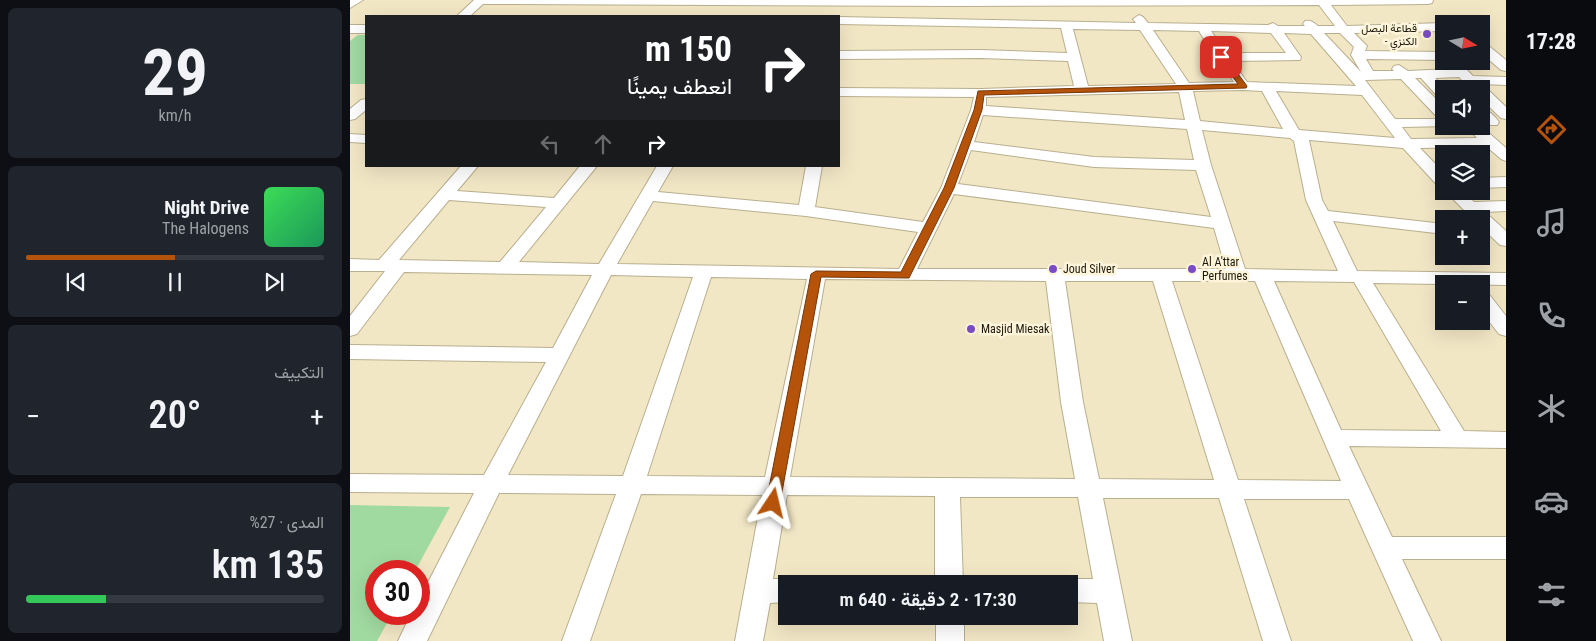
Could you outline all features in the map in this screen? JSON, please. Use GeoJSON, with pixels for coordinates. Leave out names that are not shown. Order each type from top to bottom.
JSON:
{"type":"FeatureCollection","features":[{"type":"Feature","properties":{"kind":"street"},"geometry":{"type":"LineString","coordinates":[[350,5],[357,0]]}},
{"type":"Feature","properties":{"kind":"street"},"geometry":{"type":"LineString","coordinates":[[464,15],[480,0],[960,3],[1361,0],[1433,5],[1445,15]]}},
{"type":"Feature","properties":{"kind":"street"},"geometry":{"type":"LineString","coordinates":[[1361,0],[1398,28]]}},
{"type":"Feature","properties":{"kind":"street"},"geometry":{"type":"LineString","coordinates":[[518,11],[529,1]]}},
{"type":"Feature","properties":{"kind":"street"},"geometry":{"type":"LineString","coordinates":[[711,15],[717,1]]}},
{"type":"Feature","properties":{"kind":"street"},"geometry":{"type":"LineString","coordinates":[[1128,1],[1185,87],[1203,164],[1237,275]]}},
{"type":"Feature","properties":{"kind":"street"},"geometry":{"type":"LineString","coordinates":[[1289,1],[1354,76],[1407,144],[1435,174]]}},
{"type":"Feature","properties":{"kind":"street"},"geometry":{"type":"LineString","coordinates":[[1322,1],[1339,24],[1361,46],[1357,55]]}},
{"type":"Feature","properties":{"kind":"street"},"geometry":{"type":"LineString","coordinates":[[960,3],[962,22]]}},
{"type":"Feature","properties":{"kind":"street"},"geometry":{"type":"LineString","coordinates":[[1303,18],[1377,33],[1419,32],[1435,29]]}},
{"type":"Feature","properties":{"kind":"street"},"geometry":{"type":"LineString","coordinates":[[840,20],[1144,27],[1272,27],[1313,30],[1339,24]]}},
{"type":"Feature","properties":{"kind":"street"},"geometry":{"type":"LineString","coordinates":[[1066,25],[1082,90]]}},
{"type":"Feature","properties":{"kind":"street"},"geometry":{"type":"LineString","coordinates":[[1202,27],[1221,57],[1243,86]]}},
{"type":"Feature","properties":{"kind":"street"},"geometry":{"type":"LineString","coordinates":[[1221,57],[1294,57],[1272,27]]}},
{"type":"Feature","properties":{"kind":"street"},"geometry":{"type":"LineString","coordinates":[[1377,33],[1398,28],[1419,32],[1435,47]]}},
{"type":"Feature","properties":{"kind":"street"},"geometry":{"type":"LineString","coordinates":[[350,29],[365,29]]}},
{"type":"Feature","properties":{"kind":"street"},"geometry":{"type":"LineString","coordinates":[[1377,33],[1400,56]]}},
{"type":"Feature","properties":{"kind":"street"},"geometry":{"type":"LineString","coordinates":[[1490,53],[1504,64]]}},
{"type":"Feature","properties":{"kind":"street"},"geometry":{"type":"LineString","coordinates":[[840,55],[972,54],[1073,57]]}},
{"type":"Feature","properties":{"kind":"street"},"geometry":{"type":"LineString","coordinates":[[1357,55],[1435,56]]}},
{"type":"Feature","properties":{"kind":"street"},"geometry":{"type":"LineString","coordinates":[[1357,55],[1369,75]]}},
{"type":"Feature","properties":{"kind":"street"},"geometry":{"type":"LineString","coordinates":[[1385,55],[1435,105]]}},
{"type":"Feature","properties":{"kind":"street"},"geometry":{"type":"LineString","coordinates":[[1459,70],[1470,80]]}},
{"type":"Feature","properties":{"kind":"street"},"geometry":{"type":"LineString","coordinates":[[1424,74],[1435,86]]}},
{"type":"Feature","properties":{"kind":"street"},"geometry":{"type":"LineString","coordinates":[[1354,76],[1442,74],[1463,80]]}},
{"type":"Feature","properties":{"kind":"street"},"geometry":{"type":"LineString","coordinates":[[1442,74],[1448,80]]}},
{"type":"Feature","properties":{"kind":"street"},"geometry":{"type":"LineString","coordinates":[[1490,82],[1506,81]]}},
{"type":"Feature","properties":{"kind":"street"},"geometry":{"type":"LineString","coordinates":[[840,92],[981,93],[1243,86],[1366,91]]}},
{"type":"Feature","properties":{"kind":"street"},"geometry":{"type":"LineString","coordinates":[[1266,86],[1294,134],[1301,139],[1314,200],[1355,276],[1458,439]]}},
{"type":"Feature","properties":{"kind":"street"},"geometry":{"type":"LineString","coordinates":[[905,275],[949,188],[978,110],[981,93]]}},
{"type":"Feature","properties":{"kind":"street"},"geometry":{"type":"LineString","coordinates":[[1490,99],[1502,111]]}},
{"type":"Feature","properties":{"kind":"street"},"geometry":{"type":"LineString","coordinates":[[350,116],[365,104]]}},
{"type":"Feature","properties":{"kind":"street"},"geometry":{"type":"LineString","coordinates":[[978,110],[1501,150]]}},
{"type":"Feature","properties":{"kind":"street"},"geometry":{"type":"LineString","coordinates":[[1391,123],[1435,123]]}},
{"type":"Feature","properties":{"kind":"street"},"geometry":{"type":"LineString","coordinates":[[1484,135],[1501,150]]}},
{"type":"Feature","properties":{"kind":"street"},"geometry":{"type":"LineString","coordinates":[[350,138],[365,139]]}},
{"type":"Feature","properties":{"kind":"street"},"geometry":{"type":"LineString","coordinates":[[965,145],[1094,162],[1203,164]]}},
{"type":"Feature","properties":{"kind":"street"},"geometry":{"type":"LineString","coordinates":[[350,330],[391,266],[445,195],[469,167]]}},
{"type":"Feature","properties":{"kind":"street"},"geometry":{"type":"LineString","coordinates":[[505,268],[588,167]]}},
{"type":"Feature","properties":{"kind":"street"},"geometry":{"type":"LineString","coordinates":[[412,641],[559,355],[605,269],[664,167]]}},
{"type":"Feature","properties":{"kind":"street"},"geometry":{"type":"LineString","coordinates":[[806,211],[814,167]]}},
{"type":"Feature","properties":{"kind":"street"},"geometry":{"type":"LineString","coordinates":[[1490,183],[1506,182]]}},
{"type":"Feature","properties":{"kind":"street"},"geometry":{"type":"LineString","coordinates":[[949,188],[1220,224]]}},
{"type":"Feature","properties":{"kind":"street"},"geometry":{"type":"LineString","coordinates":[[445,195],[558,203]]}},
{"type":"Feature","properties":{"kind":"street"},"geometry":{"type":"LineString","coordinates":[[648,196],[806,211],[930,228]]}},
{"type":"Feature","properties":{"kind":"street"},"geometry":{"type":"LineString","coordinates":[[1464,200],[1503,238]]}},
{"type":"Feature","properties":{"kind":"street"},"geometry":{"type":"LineString","coordinates":[[1472,207],[1506,206]]}},
{"type":"Feature","properties":{"kind":"street"},"geometry":{"type":"LineString","coordinates":[[1322,215],[1435,228]]}},
{"type":"Feature","properties":{"kind":"street"},"geometry":{"type":"LineString","coordinates":[[1490,236],[1503,238]]}},
{"type":"Feature","properties":{"kind":"street"},"geometry":{"type":"LineString","coordinates":[[350,266],[905,275],[1355,276],[1435,280]]}},
{"type":"Feature","properties":{"kind":"street"},"geometry":{"type":"LineString","coordinates":[[576,641],[632,484],[704,271]]}},
{"type":"Feature","properties":{"kind":"street"},"geometry":{"type":"LineString","coordinates":[[749,641],[816,274]]}},
{"type":"Feature","properties":{"kind":"street"},"geometry":{"type":"LineString","coordinates":[[1161,275],[1277,641]]}},
{"type":"Feature","properties":{"kind":"street"},"geometry":{"type":"LineString","coordinates":[[1262,275],[1332,438],[1427,641]]}},
{"type":"Feature","properties":{"kind":"street"},"geometry":{"type":"LineString","coordinates":[[1055,276],[1072,402],[1118,641]]}},
{"type":"Feature","properties":{"kind":"street"},"geometry":{"type":"LineString","coordinates":[[1490,281],[1506,280]]}},
{"type":"Feature","properties":{"kind":"street"},"geometry":{"type":"LineString","coordinates":[[1490,309],[1506,330]]}},
{"type":"Feature","properties":{"kind":"street"},"geometry":{"type":"LineString","coordinates":[[350,352],[559,355]]}},
{"type":"Feature","properties":{"kind":"street"},"geometry":{"type":"LineString","coordinates":[[1332,438],[1506,440]]}},
{"type":"Feature","properties":{"kind":"street"},"geometry":{"type":"LineString","coordinates":[[350,483],[1357,490]]}},
{"type":"Feature","properties":{"kind":"street"},"geometry":{"type":"LineString","coordinates":[[947,487],[949,575]]}},
{"type":"Feature","properties":{"kind":"street"},"geometry":{"type":"LineString","coordinates":[[1385,548],[1506,548]]}},
{"type":"Feature","properties":{"kind":"street"},"geometry":{"type":"LineString","coordinates":[[759,591],[778,591]]}},
{"type":"Feature","properties":{"kind":"street"},"geometry":{"type":"LineString","coordinates":[[1078,591],[1108,591]]}},
{"type":"Feature","properties":{"kind":"street"},"geometry":{"type":"LineString","coordinates":[[950,625],[950,641]]}},
{"type":"Feature","properties":{"kind":"green space"},"geometry":{"type":"Polygon","coordinates":[[[358,35],[365,35],[365,84],[350,84],[350,41],[358,35]]]}},
{"type":"Feature","properties":{"kind":"green space"},"geometry":{"type":"Polygon","coordinates":[[[350,505],[450,507],[421,560],[365,560],[365,625],[386,625],[377,641],[350,641],[350,505]]]}},
{"type":"Feature","properties":{"kind":"place","name":"قطاعة البصل - الكنزي"},"geometry":{"type":"Point","coordinates":[1427,34]}},
{"type":"Feature","properties":{"kind":"place","name":"Joud Silver"},"geometry":{"type":"Point","coordinates":[1053,269]}},
{"type":"Feature","properties":{"kind":"place","name":"Al A'ttar Perfumes"},"geometry":{"type":"Point","coordinates":[1192,269]}},
{"type":"Feature","properties":{"kind":"place","name":"Masjid Miesak"},"geometry":{"type":"Point","coordinates":[971,329]}},
{"type":"Feature","properties":{"kind":"route"},"geometry":{"type":"LineString","coordinates":[[773,503],[816,274],[905,275],[949,188],[978,110],[981,93],[1243,86],[1221,57]]}}]}
